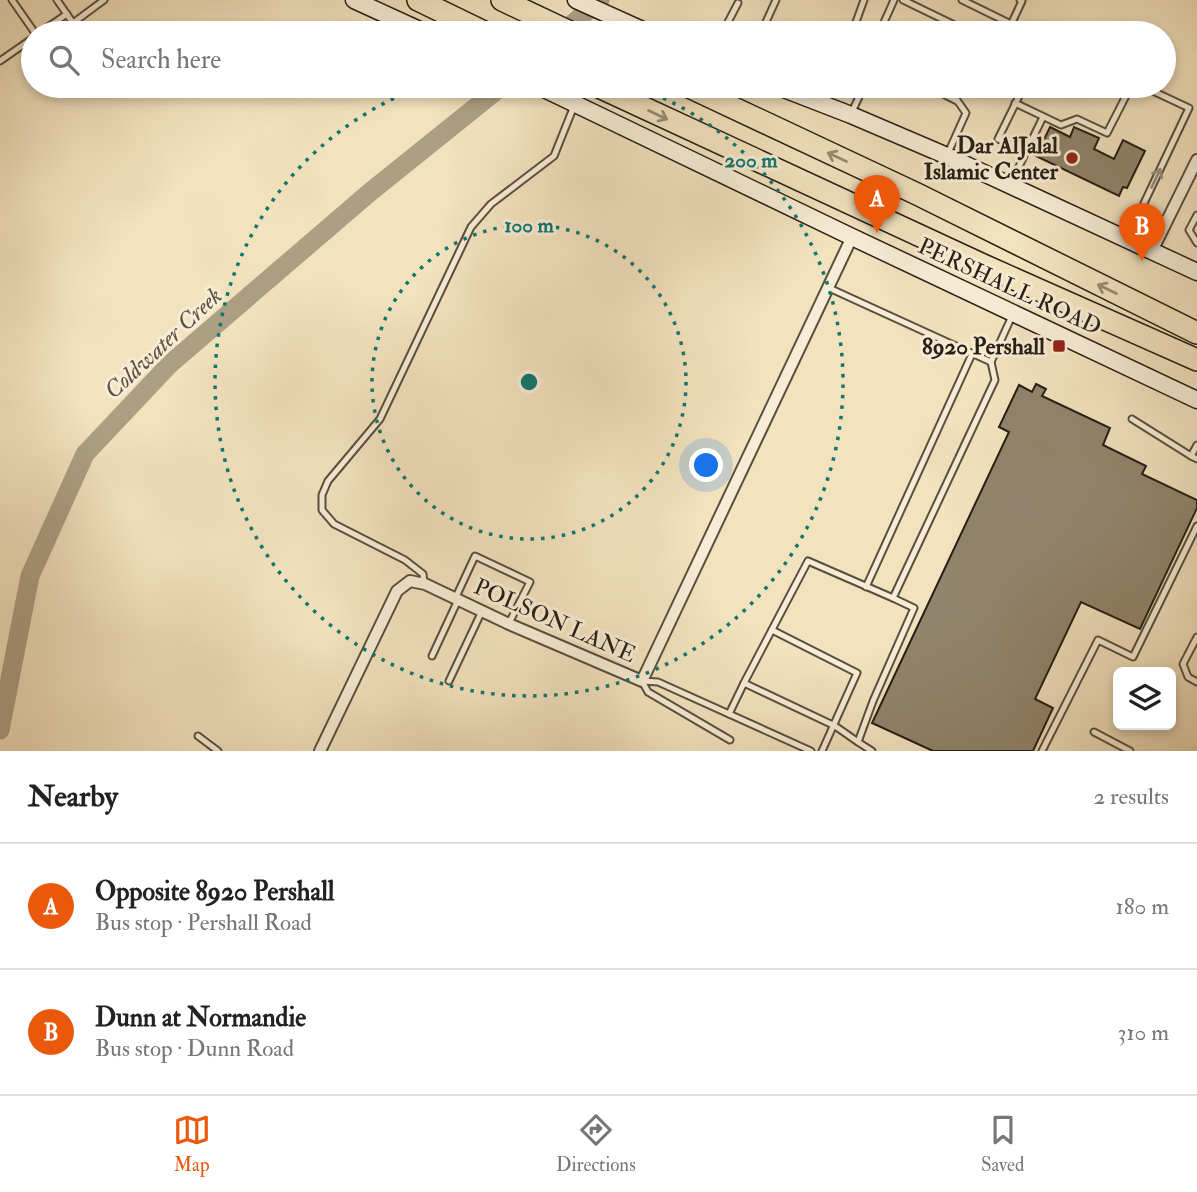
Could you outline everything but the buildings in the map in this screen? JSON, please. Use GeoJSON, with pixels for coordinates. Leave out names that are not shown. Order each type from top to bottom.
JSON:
{"type":"FeatureCollection","features":[{"type":"Feature","properties":{"kind":"highway"},"geometry":{"type":"LineString","coordinates":[[418,0],[461,21]]}},
{"type":"Feature","properties":{"kind":"highway"},"geometry":{"type":"LineString","coordinates":[[502,0],[547,21]]}},
{"type":"Feature","properties":{"kind":"highway"},"geometry":{"type":"LineString","coordinates":[[623,98],[983,265],[1197,360]]}},
{"type":"Feature","properties":{"kind":"highway"},"geometry":{"type":"LineString","coordinates":[[713,98],[917,194],[1197,333]]}},
{"type":"Feature","properties":{"kind":"highway"},"geometry":{"type":"LineString","coordinates":[[1168,319],[1197,313]]}},
{"type":"Feature","properties":{"kind":"street"},"geometry":{"type":"LineString","coordinates":[[354,0],[400,21]]}},
{"type":"Feature","properties":{"kind":"street"},"geometry":{"type":"LineString","coordinates":[[576,0],[619,21]]}},
{"type":"Feature","properties":{"kind":"street","name":"PERSHALL ROAD"},"geometry":{"type":"LineString","coordinates":[[564,98],[1197,400]]}},
{"type":"Feature","properties":{"kind":"street"},"geometry":{"type":"LineString","coordinates":[[808,98],[947,156],[1197,272]]}},
{"type":"Feature","properties":{"kind":"street"},"geometry":{"type":"LineString","coordinates":[[1152,251],[1195,167]]}},
{"type":"Feature","properties":{"kind":"street","name":"POLSON LANE"},"geometry":{"type":"LineString","coordinates":[[425,584],[509,624],[642,681],[852,237]]}},
{"type":"Feature","properties":{"kind":"street"},"geometry":{"type":"LineString","coordinates":[[320,751],[397,591],[410,581],[425,584]]}},
{"type":"Feature","properties":{"kind":"lane"},"geometry":{"type":"LineString","coordinates":[[12,0],[26,21]]}},
{"type":"Feature","properties":{"kind":"lane"},"geometry":{"type":"LineString","coordinates":[[57,0],[72,21]]}},
{"type":"Feature","properties":{"kind":"lane"},"geometry":{"type":"LineString","coordinates":[[76,21],[104,0]]}},
{"type":"Feature","properties":{"kind":"lane"},"geometry":{"type":"LineString","coordinates":[[766,21],[776,0]]}},
{"type":"Feature","properties":{"kind":"lane"},"geometry":{"type":"LineString","coordinates":[[856,21],[864,0]]}},
{"type":"Feature","properties":{"kind":"lane"},"geometry":{"type":"LineString","coordinates":[[886,21],[894,0]]}},
{"type":"Feature","properties":{"kind":"lane"},"geometry":{"type":"LineString","coordinates":[[903,0],[946,21]]}},
{"type":"Feature","properties":{"kind":"lane"},"geometry":{"type":"LineString","coordinates":[[962,0],[1006,21]]}},
{"type":"Feature","properties":{"kind":"lane"},"geometry":{"type":"LineString","coordinates":[[1013,21],[1022,1],[1020,0]]}},
{"type":"Feature","properties":{"kind":"lane"},"geometry":{"type":"LineString","coordinates":[[729,21],[738,3]]}},
{"type":"Feature","properties":{"kind":"lane"},"geometry":{"type":"LineString","coordinates":[[57,21],[67,14]]}},
{"type":"Feature","properties":{"kind":"lane"},"geometry":{"type":"LineString","coordinates":[[0,61],[21,46]]}},
{"type":"Feature","properties":{"kind":"lane"},"geometry":{"type":"LineString","coordinates":[[851,115],[859,98]]}},
{"type":"Feature","properties":{"kind":"lane"},"geometry":{"type":"LineString","coordinates":[[951,98],[957,101]]}},
{"type":"Feature","properties":{"kind":"lane"},"geometry":{"type":"LineString","coordinates":[[947,156],[966,113],[955,98]]}},
{"type":"Feature","properties":{"kind":"lane"},"geometry":{"type":"LineString","coordinates":[[1018,98],[999,139],[1026,151]]}},
{"type":"Feature","properties":{"kind":"lane"},"geometry":{"type":"LineString","coordinates":[[1015,103],[1061,125],[1077,119],[1107,133],[1125,98]]}},
{"type":"Feature","properties":{"kind":"lane"},"geometry":{"type":"LineString","coordinates":[[1127,240],[1189,108],[1168,98]]}},
{"type":"Feature","properties":{"kind":"lane"},"geometry":{"type":"LineString","coordinates":[[425,584],[423,574],[405,560],[334,524],[322,510],[322,495],[328,481],[380,419],[471,227],[491,204],[554,156],[575,103]]}},
{"type":"Feature","properties":{"kind":"lane"},"geometry":{"type":"LineString","coordinates":[[1010,185],[1043,117]]}},
{"type":"Feature","properties":{"kind":"lane"},"geometry":{"type":"LineString","coordinates":[[1197,215],[1189,230],[1197,243]]}},
{"type":"Feature","properties":{"kind":"lane"},"geometry":{"type":"LineString","coordinates":[[828,288],[991,362]]}},
{"type":"Feature","properties":{"kind":"lane"},"geometry":{"type":"LineString","coordinates":[[893,598],[995,380],[991,362],[1014,313]]}},
{"type":"Feature","properties":{"kind":"lane"},"geometry":{"type":"LineString","coordinates":[[866,587],[972,354]]}},
{"type":"Feature","properties":{"kind":"lane"},"geometry":{"type":"LineString","coordinates":[[1132,419],[1194,457],[1197,445]]}},
{"type":"Feature","properties":{"kind":"lane"},"geometry":{"type":"LineString","coordinates":[[1042,751],[1098,640],[1133,657],[1197,526]]}},
{"type":"Feature","properties":{"kind":"lane"},"geometry":{"type":"LineString","coordinates":[[432,656],[475,556],[530,582],[509,624]]}},
{"type":"Feature","properties":{"kind":"lane"},"geometry":{"type":"LineString","coordinates":[[729,714],[808,561],[914,608],[858,742]]}},
{"type":"Feature","properties":{"kind":"lane"},"geometry":{"type":"LineString","coordinates":[[449,681],[482,611]]}},
{"type":"Feature","properties":{"kind":"lane"},"geometry":{"type":"LineString","coordinates":[[772,630],[857,673],[822,751]]}},
{"type":"Feature","properties":{"kind":"lane"},"geometry":{"type":"LineString","coordinates":[[1197,637],[1183,664],[1188,677],[1197,682]]}},
{"type":"Feature","properties":{"kind":"lane"},"geometry":{"type":"LineString","coordinates":[[642,681],[658,682],[811,751]]}},
{"type":"Feature","properties":{"kind":"lane"},"geometry":{"type":"LineString","coordinates":[[642,681],[649,692],[730,740]]}},
{"type":"Feature","properties":{"kind":"lane"},"geometry":{"type":"LineString","coordinates":[[744,683],[835,726],[872,751]]}},
{"type":"Feature","properties":{"kind":"lane"},"geometry":{"type":"LineString","coordinates":[[1094,732],[1130,751]]}},
{"type":"Feature","properties":{"kind":"lane"},"geometry":{"type":"LineString","coordinates":[[198,736],[218,751]]}},
{"type":"Feature","properties":{"kind":"waterway","name":"Coldwater Creek"},"geometry":{"type":"LineString","coordinates":[[576,21],[600,0]]}},
{"type":"Feature","properties":{"kind":"waterway","name":"Coldwater Creek"},"geometry":{"type":"LineString","coordinates":[[0,730],[30,576],[85,454],[170,364],[369,193],[487,98]]}},
{"type":"Feature","properties":{"kind":"place","name":"Dar AlJalal Islamic Center"},"geometry":{"type":"Point","coordinates":[1072,158]}},
{"type":"Feature","properties":{"kind":"place","name":"Opposite 8920 Pershall"},"geometry":{"type":"Point","coordinates":[877,233]}},
{"type":"Feature","properties":{"kind":"place","name":"Dunn at Normandie"},"geometry":{"type":"Point","coordinates":[1142,261]}},
{"type":"Feature","properties":{"kind":"place","name":"8920 Pershall"},"geometry":{"type":"Point","coordinates":[1059,346]}}]}
